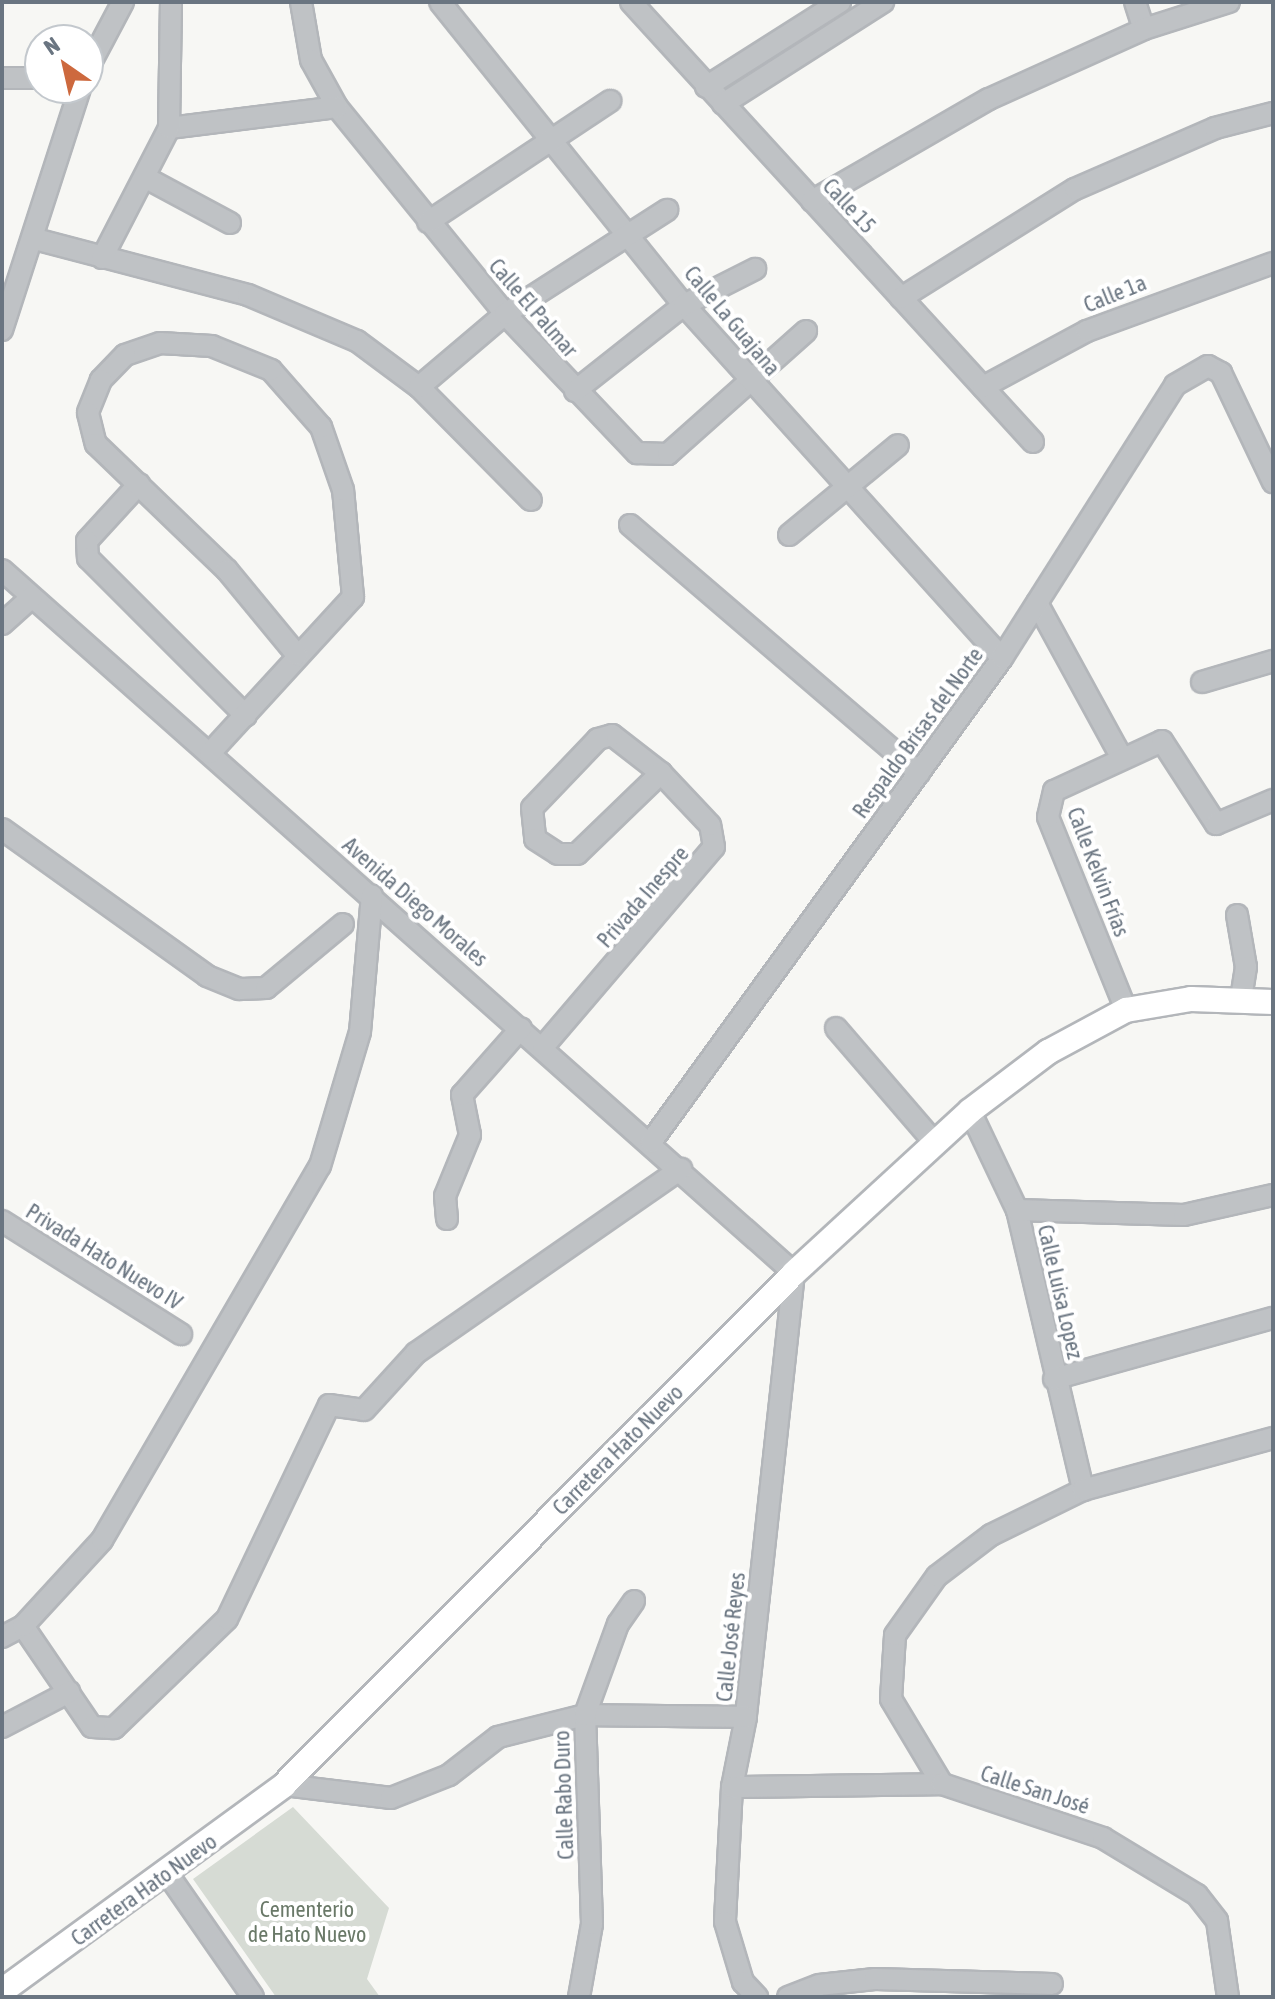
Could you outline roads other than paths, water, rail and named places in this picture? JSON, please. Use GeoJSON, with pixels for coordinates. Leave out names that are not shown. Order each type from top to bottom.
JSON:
{"type":"FeatureCollection","features":[{"type":"Feature","properties":{"kind":"main road","name":"Carretera Hato Nuevo"},"geometry":{"type":"LineString","coordinates":[[2,1991],[169,1876],[284,1785],[794,1273],[970,1111],[1048,1052],[1126,1010],[1241,1000],[1273,1002]]}},
{"type":"Feature","properties":{"kind":"street"},"geometry":{"type":"LineString","coordinates":[[104,38],[123,2]]}},
{"type":"Feature","properties":{"kind":"street"},"geometry":{"type":"LineString","coordinates":[[102,258],[148,179],[169,128],[171,2]]}},
{"type":"Feature","properties":{"kind":"street","name":"Calle El Palmar"},"geometry":{"type":"LineString","coordinates":[[301,2],[311,60],[337,107],[505,314],[637,453],[655,457],[668,454],[806,331]]}},
{"type":"Feature","properties":{"kind":"street","name":"Calle La Guajana"},"geometry":{"type":"LineString","coordinates":[[440,2],[633,236],[684,305],[1002,658]]}},
{"type":"Feature","properties":{"kind":"street","name":"Calle 15"},"geometry":{"type":"LineString","coordinates":[[631,2],[1033,442]]}},
{"type":"Feature","properties":{"kind":"street"},"geometry":{"type":"LineString","coordinates":[[706,87],[840,2]]}},
{"type":"Feature","properties":{"kind":"street"},"geometry":{"type":"LineString","coordinates":[[1135,2],[1144,29]]}},
{"type":"Feature","properties":{"kind":"street"},"geometry":{"type":"LineString","coordinates":[[812,201],[989,99],[1144,29],[1229,2]]}},
{"type":"Feature","properties":{"kind":"street"},"geometry":{"type":"LineString","coordinates":[[723,104],[878,3]]}},
{"type":"Feature","properties":{"kind":"street"},"geometry":{"type":"LineString","coordinates":[[2,78],[24,78]]}},
{"type":"Feature","properties":{"kind":"street"},"geometry":{"type":"LineString","coordinates":[[428,222],[556,143],[610,101]]}},
{"type":"Feature","properties":{"kind":"street"},"geometry":{"type":"LineString","coordinates":[[2,330],[35,239],[75,104]]}},
{"type":"Feature","properties":{"kind":"street"},"geometry":{"type":"LineString","coordinates":[[169,128],[337,107]]}},
{"type":"Feature","properties":{"kind":"street"},"geometry":{"type":"LineString","coordinates":[[901,298],[1075,189],[1215,128],[1273,113]]}},
{"type":"Feature","properties":{"kind":"street"},"geometry":{"type":"LineString","coordinates":[[148,179],[230,223]]}},
{"type":"Feature","properties":{"kind":"street"},"geometry":{"type":"LineString","coordinates":[[419,387],[505,314],[633,236],[667,210]]}},
{"type":"Feature","properties":{"kind":"street"},"geometry":{"type":"LineString","coordinates":[[35,239],[248,295],[357,341],[419,387],[531,500]]}},
{"type":"Feature","properties":{"kind":"street","name":"Calle 1a"},"geometry":{"type":"LineString","coordinates":[[983,387],[1087,331],[1273,263]]}},
{"type":"Feature","properties":{"kind":"street"},"geometry":{"type":"LineString","coordinates":[[575,391],[684,305],[755,269]]}},
{"type":"Feature","properties":{"kind":"street"},"geometry":{"type":"LineString","coordinates":[[210,753],[353,597],[356,578],[343,490],[321,427],[271,370],[212,346],[160,343],[125,355],[101,380],[88,413],[96,444],[227,570],[297,655]]}},
{"type":"Feature","properties":{"kind":"street","name":"Respaldo Brisas del Norte"},"geometry":{"type":"LineString","coordinates":[[651,1142],[1002,658],[1175,385],[1208,366],[1221,373],[1273,482]]}},
{"type":"Feature","properties":{"kind":"street"},"geometry":{"type":"LineString","coordinates":[[789,535],[898,445]]}},
{"type":"Feature","properties":{"kind":"street"},"geometry":{"type":"LineString","coordinates":[[139,484],[87,541],[88,558],[246,716]]}},
{"type":"Feature","properties":{"kind":"street"},"geometry":{"type":"LineString","coordinates":[[630,525],[919,773]]}},
{"type":"Feature","properties":{"kind":"street","name":"Avenida Diego Morales"},"geometry":{"type":"LineString","coordinates":[[2,570],[651,1142],[794,1273]]}},
{"type":"Feature","properties":{"kind":"street"},"geometry":{"type":"LineString","coordinates":[[2,624],[32,597]]}},
{"type":"Feature","properties":{"kind":"street"},"geometry":{"type":"LineString","coordinates":[[1037,603],[1122,758]]}},
{"type":"Feature","properties":{"kind":"street"},"geometry":{"type":"LineString","coordinates":[[1202,682],[1273,661]]}},
{"type":"Feature","properties":{"kind":"street","name":"Privada Inespre"},"geometry":{"type":"LineString","coordinates":[[543,1047],[714,847],[710,825],[661,773],[612,735],[598,739],[532,808],[535,839],[558,854],[590,848],[661,773]]}},
{"type":"Feature","properties":{"kind":"street","name":"Calle Kelvin Frías"},"geometry":{"type":"LineString","coordinates":[[1126,1010],[1048,803],[1054,791],[1162,741],[1216,824],[1273,800]]}},
{"type":"Feature","properties":{"kind":"street"},"geometry":{"type":"LineString","coordinates":[[2,829],[207,976],[239,989],[266,988],[343,924]]}},
{"type":"Feature","properties":{"kind":"street"},"geometry":{"type":"LineString","coordinates":[[2,1637],[23,1626],[102,1540],[320,1166],[360,1032],[372,896]]}},
{"type":"Feature","properties":{"kind":"street"},"geometry":{"type":"LineString","coordinates":[[1237,915],[1246,967],[1241,1000]]}},
{"type":"Feature","properties":{"kind":"street"},"geometry":{"type":"LineString","coordinates":[[447,1219],[445,1196],[470,1135],[462,1095],[521,1028]]}},
{"type":"Feature","properties":{"kind":"street"},"geometry":{"type":"LineString","coordinates":[[836,1028],[935,1143]]}},
{"type":"Feature","properties":{"kind":"street","name":"Calle Luisa Lopez"},"geometry":{"type":"LineString","coordinates":[[970,1111],[1017,1210],[1054,1379],[1083,1490]]}},
{"type":"Feature","properties":{"kind":"street"},"geometry":{"type":"LineString","coordinates":[[23,1626],[69,1692],[102,1731],[153,1697],[227,1619],[329,1405],[364,1410],[416,1353],[681,1169]]}},
{"type":"Feature","properties":{"kind":"street"},"geometry":{"type":"LineString","coordinates":[[1017,1210],[1184,1215],[1273,1195]]}},
{"type":"Feature","properties":{"kind":"street","name":"Privada Hato Nuevo IV"},"geometry":{"type":"LineString","coordinates":[[2,1221],[181,1334]]}},
{"type":"Feature","properties":{"kind":"street","name":"Calle José Reyes"},"geometry":{"type":"LineString","coordinates":[[757,1997],[743,1982],[725,1922],[732,1787],[746,1717],[794,1273]]}},
{"type":"Feature","properties":{"kind":"street"},"geometry":{"type":"LineString","coordinates":[[1054,1379],[1273,1318]]}},
{"type":"Feature","properties":{"kind":"street"},"geometry":{"type":"LineString","coordinates":[[942,1784],[891,1699],[895,1635],[937,1576],[991,1535],[1083,1490],[1273,1438]]}},
{"type":"Feature","properties":{"kind":"street","name":"Calle Rabo Duro"},"geometry":{"type":"LineString","coordinates":[[579,1997],[592,1924],[585,1715],[618,1624],[634,1601]]}},
{"type":"Feature","properties":{"kind":"street"},"geometry":{"type":"LineString","coordinates":[[2,1727],[69,1692]]}},
{"type":"Feature","properties":{"kind":"street"},"geometry":{"type":"LineString","coordinates":[[284,1785],[391,1798],[449,1775],[498,1737],[585,1715],[746,1717]]}},
{"type":"Feature","properties":{"kind":"street","name":"Calle San José"},"geometry":{"type":"LineString","coordinates":[[732,1787],[942,1784],[1103,1838],[1178,1877],[1217,1921],[1228,1997]]}},
{"type":"Feature","properties":{"kind":"street"},"geometry":{"type":"LineString","coordinates":[[169,1876],[253,1997]]}},
{"type":"Feature","properties":{"kind":"street"},"geometry":{"type":"LineString","coordinates":[[788,1997],[819,1985],[880,1988],[1052,1984]]}},
{"type":"Feature","properties":{"kind":"park label","name":"Cementerio de Hato Nuevo"},"geometry":{"type":"Point","coordinates":[307,1922]}}]}
